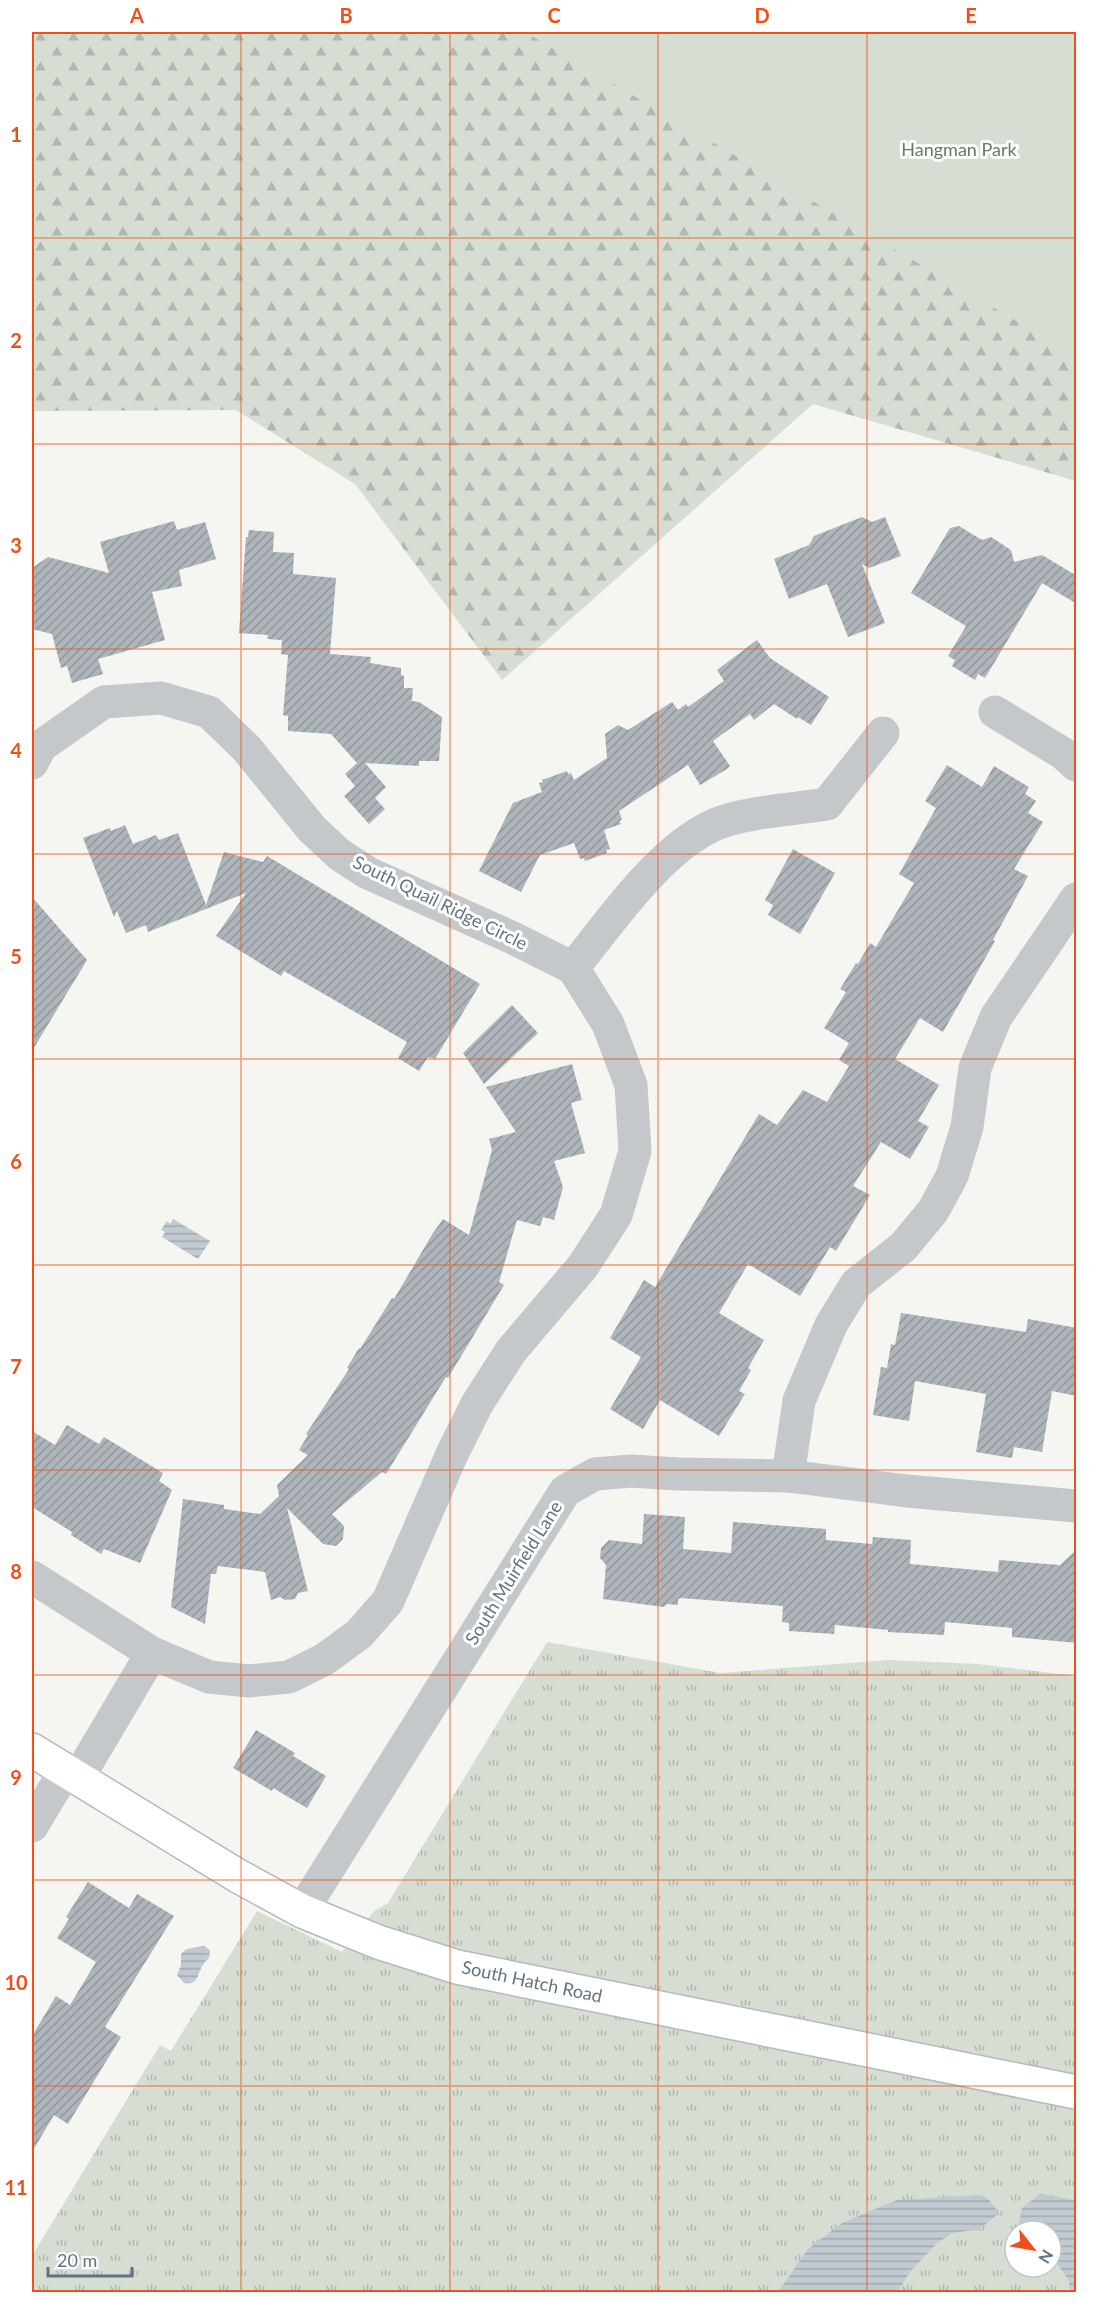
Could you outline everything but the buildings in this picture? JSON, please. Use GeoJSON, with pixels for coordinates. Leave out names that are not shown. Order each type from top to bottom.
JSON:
{"type":"FeatureCollection","features":[{"type":"Feature","properties":{"kind":"main road","name":"South Hatch Road"},"geometry":{"type":"LineString","coordinates":[[32,1750],[238,1876],[302,1911],[378,1942],[457,1967],[1077,2092]]}},
{"type":"Feature","properties":{"kind":"street","name":"South Quail Ridge Circle"},"geometry":{"type":"LineString","coordinates":[[32,763],[41,746],[104,702],[161,698],[209,712],[247,748],[312,829],[340,855],[368,873],[513,938],[573,968]]}},
{"type":"Feature","properties":{"kind":"street"},"geometry":{"type":"LineString","coordinates":[[995,712],[1064,754],[1077,765]]}},
{"type":"Feature","properties":{"kind":"street"},"geometry":{"type":"LineString","coordinates":[[32,1577],[152,1653],[209,1677],[249,1681],[289,1677],[325,1659],[359,1634],[388,1601],[452,1454],[477,1404],[511,1351],[583,1266],[616,1215],[635,1151],[631,1085],[608,1024],[573,968],[625,904],[675,849],[715,825],[752,816],[827,804],[883,733]]}},
{"type":"Feature","properties":{"kind":"street"},"geometry":{"type":"LineString","coordinates":[[788,1476],[799,1401],[831,1325],[856,1284],[903,1247],[933,1211],[952,1176],[967,1126],[975,1068],[996,1017],[1077,899]]}},
{"type":"Feature","properties":{"kind":"street","name":"South Muirfield Lane"},"geometry":{"type":"LineString","coordinates":[[302,1911],[565,1491],[595,1474],[631,1471],[788,1476],[907,1491],[1077,1506]]}},
{"type":"Feature","properties":{"kind":"street"},"geometry":{"type":"LineString","coordinates":[[32,1826],[71,1775],[152,1653]]}},
{"type":"Feature","properties":{"kind":"green space"},"geometry":{"type":"Polygon","coordinates":[[[32,32],[1076,32],[1076,481],[813,404],[502,680],[355,484],[236,410],[32,411],[32,32]]]}},
{"type":"Feature","properties":{"kind":"green space","name":"Hangman Park"},"geometry":{"type":"Polygon","coordinates":[[[525,32],[1076,32],[1076,356],[525,32]]]}},
{"type":"Feature","properties":{"kind":"green space"},"geometry":{"type":"Polygon","coordinates":[[[547,1642],[721,1673],[888,1660],[978,1664],[1076,1676],[1076,2292],[32,2292],[32,2256],[160,2045],[171,2051],[257,1911],[342,1952],[373,1912],[388,1903],[547,1642]]]}},
{"type":"Feature","properties":{"kind":"shaded area"},"geometry":{"type":"Polygon","coordinates":[[[173,1219],[210,1241],[198,1259],[162,1237],[165,1232],[161,1230],[167,1221],[170,1224],[173,1219]]]}},
{"type":"Feature","properties":{"kind":"shaded area"},"geometry":{"type":"Polygon","coordinates":[[[204,1946],[210,1950],[209,1958],[194,1982],[184,1983],[177,1975],[181,1965],[181,1954],[186,1949],[204,1946]]]}},
{"type":"Feature","properties":{"kind":"shaded area"},"geometry":{"type":"Polygon","coordinates":[[[1040,2194],[1076,2200],[1076,2292],[1070,2292],[1069,2281],[1063,2272],[1063,2219],[1020,2219],[1022,2208],[1040,2194]]]}},
{"type":"Feature","properties":{"kind":"shaded area"},"geometry":{"type":"Polygon","coordinates":[[[979,2195],[989,2200],[999,2213],[980,2229],[952,2233],[936,2244],[909,2273],[899,2290],[890,2292],[778,2292],[808,2249],[842,2223],[897,2200],[979,2195]]]}}]}
